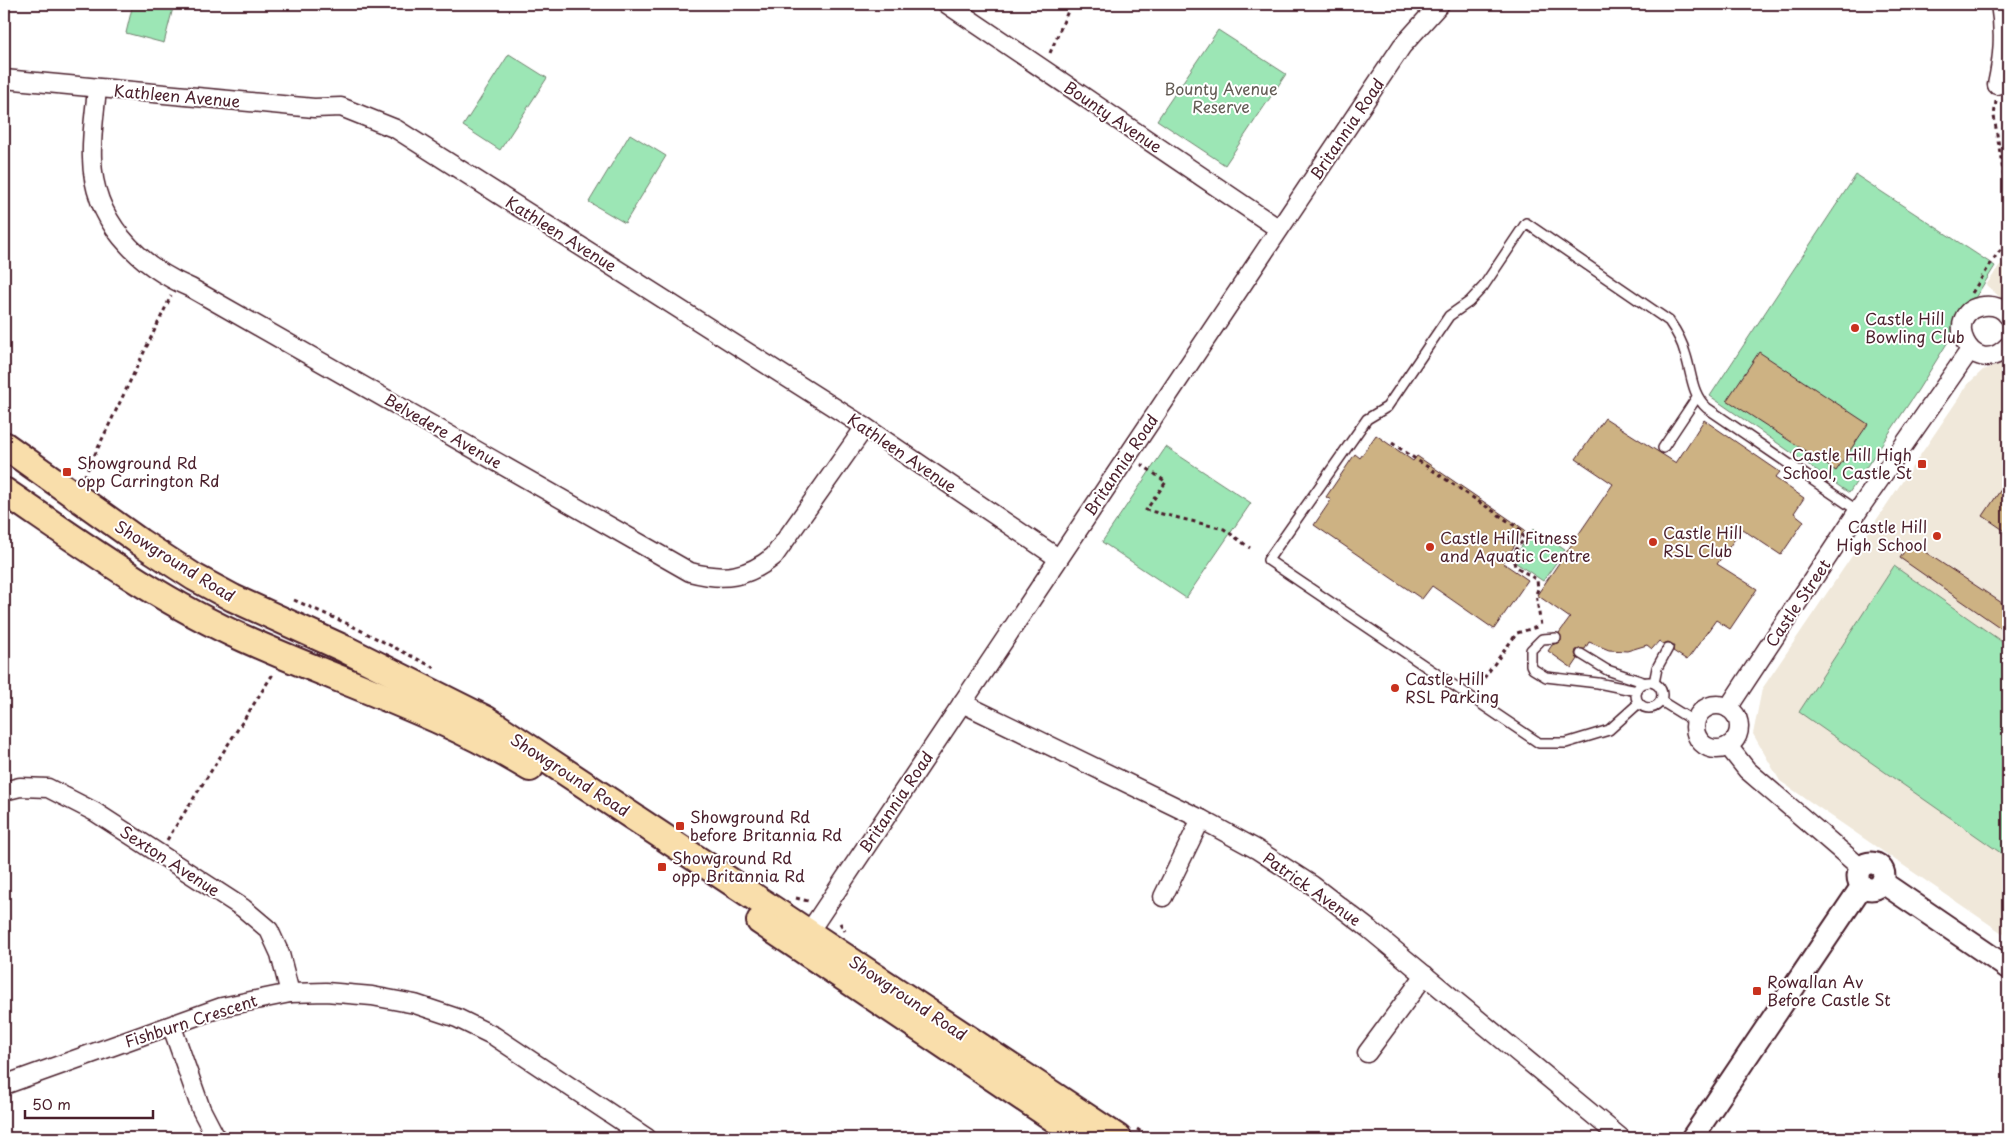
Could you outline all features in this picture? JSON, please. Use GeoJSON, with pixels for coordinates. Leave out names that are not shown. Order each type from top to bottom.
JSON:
{"type":"FeatureCollection","features":[{"type":"Feature","properties":{"kind":"main road","name":"Showground Road"},"geometry":{"type":"LineString","coordinates":[[4,445],[140,542],[194,577],[233,598],[345,649],[487,720],[1118,1138]]}},
{"type":"Feature","properties":{"kind":"main road","name":"Showground Road"},"geometry":{"type":"LineString","coordinates":[[4,491],[179,607],[285,656],[413,708],[475,736],[529,767],[1083,1138]]}},
{"type":"Feature","properties":{"kind":"street","name":"Bounty Avenue"},"geometry":{"type":"LineString","coordinates":[[947,4],[1279,229]]}},
{"type":"Feature","properties":{"kind":"street","name":"Britannia Road"},"geometry":{"type":"LineString","coordinates":[[809,932],[1402,46],[1440,4]]}},
{"type":"Feature","properties":{"kind":"street"},"geometry":{"type":"LineString","coordinates":[[1997,85],[2004,39],[2000,4]]}},
{"type":"Feature","properties":{"kind":"street","name":"Kathleen Avenue"},"geometry":{"type":"LineString","coordinates":[[4,78],[314,108],[341,107],[396,129],[865,427],[1058,558]]}},
{"type":"Feature","properties":{"kind":"street","name":"Belvedere Avenue"},"geometry":{"type":"LineString","coordinates":[[97,88],[92,157],[96,190],[102,206],[124,242],[160,273],[690,572],[710,577],[745,574],[759,568],[774,556],[865,427]]}},
{"type":"Feature","properties":{"kind":"street"},"geometry":{"type":"LineString","coordinates":[[2008,316],[1999,308],[1990,305],[1973,309],[1963,321],[1962,329],[1962,336],[1970,350],[1986,357],[1994,356],[2008,346]]}},
{"type":"Feature","properties":{"kind":"street","name":"Castle Street"},"geometry":{"type":"LineString","coordinates":[[1728,708],[1858,511],[1970,350]]}},
{"type":"Feature","properties":{"kind":"street","name":"Patrick Avenue"},"geometry":{"type":"LineString","coordinates":[[962,703],[1201,819],[1256,849],[1312,885],[1425,975],[1621,1138]]}},
{"type":"Feature","properties":{"kind":"street"},"geometry":{"type":"LineString","coordinates":[[1715,705],[1728,708],[1736,716],[1739,726],[1738,734],[1728,746],[1721,749],[1708,748],[1696,735],[1695,722],[1701,712],[1707,707],[1715,705]]}},
{"type":"Feature","properties":{"kind":"street"},"geometry":{"type":"LineString","coordinates":[[1728,746],[1747,770],[1868,879],[2008,968]]}},
{"type":"Feature","properties":{"kind":"street","name":"Sexton Avenue"},"geometry":{"type":"LineString","coordinates":[[4,791],[20,787],[48,788],[95,812],[243,908],[270,930],[280,954],[290,993]]}},
{"type":"Feature","properties":{"kind":"street"},"geometry":{"type":"LineString","coordinates":[[1163,898],[1201,819]]}},
{"type":"Feature","properties":{"kind":"street"},"geometry":{"type":"LineString","coordinates":[[1692,1138],[1868,879]]}},
{"type":"Feature","properties":{"kind":"street"},"geometry":{"type":"LineString","coordinates":[[1367,1053],[1425,975]]}},
{"type":"Feature","properties":{"kind":"street","name":"Fishburn Crescent"},"geometry":{"type":"LineString","coordinates":[[4,1086],[172,1027],[222,1007],[290,993],[326,992],[372,996],[415,1004],[457,1018],[494,1036],[647,1138]]}},
{"type":"Feature","properties":{"kind":"street"},"geometry":{"type":"LineString","coordinates":[[172,1027],[201,1109],[216,1138]]}},
{"type":"Feature","properties":{"kind":"lane"},"geometry":{"type":"LineString","coordinates":[[1638,703],[1609,730],[1566,743],[1539,743],[1268,560],[1367,419],[1387,407],[1448,316],[1469,302],[1483,287],[1526,223],[1669,321],[1680,337],[1697,397],[1707,408],[1858,511]]}},
{"type":"Feature","properties":{"kind":"lane"},"geometry":{"type":"LineString","coordinates":[[1663,448],[1697,397]]}},
{"type":"Feature","properties":{"kind":"lane"},"geometry":{"type":"LineString","coordinates":[[1556,638],[1542,638],[1531,650],[1531,665],[1539,674],[1546,677],[1598,683],[1637,691],[1650,683],[1668,648]]}},
{"type":"Feature","properties":{"kind":"lane"},"geometry":{"type":"LineString","coordinates":[[1581,654],[1607,670],[1650,683],[1661,691],[1661,701]]}},
{"type":"Feature","properties":{"kind":"lane"},"geometry":{"type":"LineString","coordinates":[[1637,691],[1638,703]]}},
{"type":"Feature","properties":{"kind":"lane"},"geometry":{"type":"LineString","coordinates":[[1638,703],[1650,708],[1661,701]]}},
{"type":"Feature","properties":{"kind":"lane"},"geometry":{"type":"LineString","coordinates":[[1661,701],[1695,722]]}},
{"type":"Feature","properties":{"kind":"path"},"geometry":{"type":"LineString","coordinates":[[1042,70],[1071,4]]}},
{"type":"Feature","properties":{"kind":"path"},"geometry":{"type":"LineString","coordinates":[[1997,85],[1994,116],[2008,202]]}},
{"type":"Feature","properties":{"kind":"path"},"geometry":{"type":"LineString","coordinates":[[1973,309],[1968,298],[1997,254],[2008,243]]}},
{"type":"Feature","properties":{"kind":"path"},"geometry":{"type":"LineString","coordinates":[[84,478],[168,308],[176,282]]}},
{"type":"Feature","properties":{"kind":"path"},"geometry":{"type":"LineString","coordinates":[[1392,443],[1521,530],[1524,539],[1512,555],[1515,566],[1537,580],[1538,589],[1536,594],[1541,626]]}},
{"type":"Feature","properties":{"kind":"path"},"geometry":{"type":"LineString","coordinates":[[1128,455],[1166,482],[1146,510],[1224,529],[1250,548]]}},
{"type":"Feature","properties":{"kind":"path"},"geometry":{"type":"LineString","coordinates":[[1484,678],[1517,633],[1541,626],[1548,626]]}},
{"type":"Feature","properties":{"kind":"path"},"geometry":{"type":"LineString","coordinates":[[158,853],[285,656]]}},
{"type":"Feature","properties":{"kind":"shaded area"},"geometry":{"type":"Polygon","coordinates":[[[2008,255],[2008,304],[1986,285],[2008,255]]]}},
{"type":"Feature","properties":{"kind":"shaded area","name":"Castle Hill High School"},"geometry":{"type":"Polygon","coordinates":[[[2008,362],[2008,937],[1780,781],[1753,734],[1762,689],[1969,383],[1983,370],[2008,362]]]}},
{"type":"Feature","properties":{"kind":"green space"},"geometry":{"type":"Polygon","coordinates":[[[133,4],[174,4],[164,43],[126,33],[133,4]]]}},
{"type":"Feature","properties":{"kind":"green space","name":"Bounty Avenue Reserve"},"geometry":{"type":"Polygon","coordinates":[[[1218,30],[1286,74],[1225,165],[1157,120],[1218,30]]]}},
{"type":"Feature","properties":{"kind":"green space"},"geometry":{"type":"Polygon","coordinates":[[[509,54],[547,78],[500,150],[463,126],[509,54]]]}},
{"type":"Feature","properties":{"kind":"green space"},"geometry":{"type":"Polygon","coordinates":[[[630,134],[666,156],[625,223],[589,202],[630,134]]]}},
{"type":"Feature","properties":{"kind":"green space","name":"Castle Hill Bowling Club"},"geometry":{"type":"Polygon","coordinates":[[[1856,175],[1995,266],[1918,390],[1849,493],[1710,396],[1856,175]]]}},
{"type":"Feature","properties":{"kind":"green space"},"geometry":{"type":"Polygon","coordinates":[[[1166,447],[1251,503],[1186,598],[1102,542],[1166,447]]]}},
{"type":"Feature","properties":{"kind":"green space"},"geometry":{"type":"Polygon","coordinates":[[[1534,529],[1565,550],[1543,581],[1516,563],[1515,556],[1534,529]]]}},
{"type":"Feature","properties":{"kind":"green space"},"geometry":{"type":"Polygon","coordinates":[[[1894,566],[2008,646],[2008,858],[1799,712],[1894,566]]]}},
{"type":"Feature","properties":{"kind":"building"},"geometry":{"type":"Polygon","coordinates":[[[1759,352],[1868,424],[1836,471],[1727,400],[1759,352]]]}},
{"type":"Feature","properties":{"kind":"building","name":"Castle Hill RSL Club"},"geometry":{"type":"Polygon","coordinates":[[[1605,418],[1676,463],[1704,420],[1780,472],[1775,478],[1804,498],[1794,513],[1804,521],[1781,555],[1742,529],[1717,564],[1757,589],[1730,629],[1716,620],[1687,660],[1673,651],[1674,645],[1668,642],[1663,644],[1659,641],[1652,649],[1647,645],[1627,651],[1609,650],[1589,642],[1585,649],[1576,650],[1575,654],[1578,659],[1572,668],[1548,651],[1552,645],[1561,641],[1559,633],[1570,618],[1537,595],[1613,484],[1576,459],[1605,418]]]}},
{"type":"Feature","properties":{"kind":"building","name":"Castle Hill Fitness and Aquatic Centre"},"geometry":{"type":"Polygon","coordinates":[[[1376,435],[1413,461],[1417,456],[1525,530],[1503,563],[1528,580],[1494,629],[1432,586],[1422,599],[1314,525],[1331,500],[1326,497],[1355,454],[1360,458],[1376,435]]]}},
{"type":"Feature","properties":{"kind":"building"},"geometry":{"type":"Polygon","coordinates":[[[2008,479],[2008,533],[1983,516],[2008,479]]]}},
{"type":"Feature","properties":{"kind":"building"},"geometry":{"type":"Polygon","coordinates":[[[1910,542],[2008,607],[2008,633],[1900,558],[1910,542]]]}},
{"type":"Feature","properties":{"kind":"place","name":"Castle Hill Bowling Club"},"geometry":{"type":"Point","coordinates":[1855,328]}},
{"type":"Feature","properties":{"kind":"place","name":"Castle Hill High School, Castle St"},"geometry":{"type":"Point","coordinates":[1922,464]}},
{"type":"Feature","properties":{"kind":"place","name":"Showground Rd opp Carrington Rd"},"geometry":{"type":"Point","coordinates":[67,472]}},
{"type":"Feature","properties":{"kind":"place","name":"Castle Hill High School"},"geometry":{"type":"Point","coordinates":[1937,536]}},
{"type":"Feature","properties":{"kind":"place","name":"Castle Hill RSL Club"},"geometry":{"type":"Point","coordinates":[1653,542]}},
{"type":"Feature","properties":{"kind":"place","name":"Castle Hill Fitness and Aquatic Centre"},"geometry":{"type":"Point","coordinates":[1430,547]}},
{"type":"Feature","properties":{"kind":"place","name":"Castle Hill RSL Parking"},"geometry":{"type":"Point","coordinates":[1395,688]}},
{"type":"Feature","properties":{"kind":"place","name":"Showground Rd before Britannia Rd"},"geometry":{"type":"Point","coordinates":[680,826]}},
{"type":"Feature","properties":{"kind":"place","name":"Showground Rd opp Britannia Rd"},"geometry":{"type":"Point","coordinates":[662,867]}},
{"type":"Feature","properties":{"kind":"place","name":"Rowallan Av Before Castle St"},"geometry":{"type":"Point","coordinates":[1757,991]}}]}
